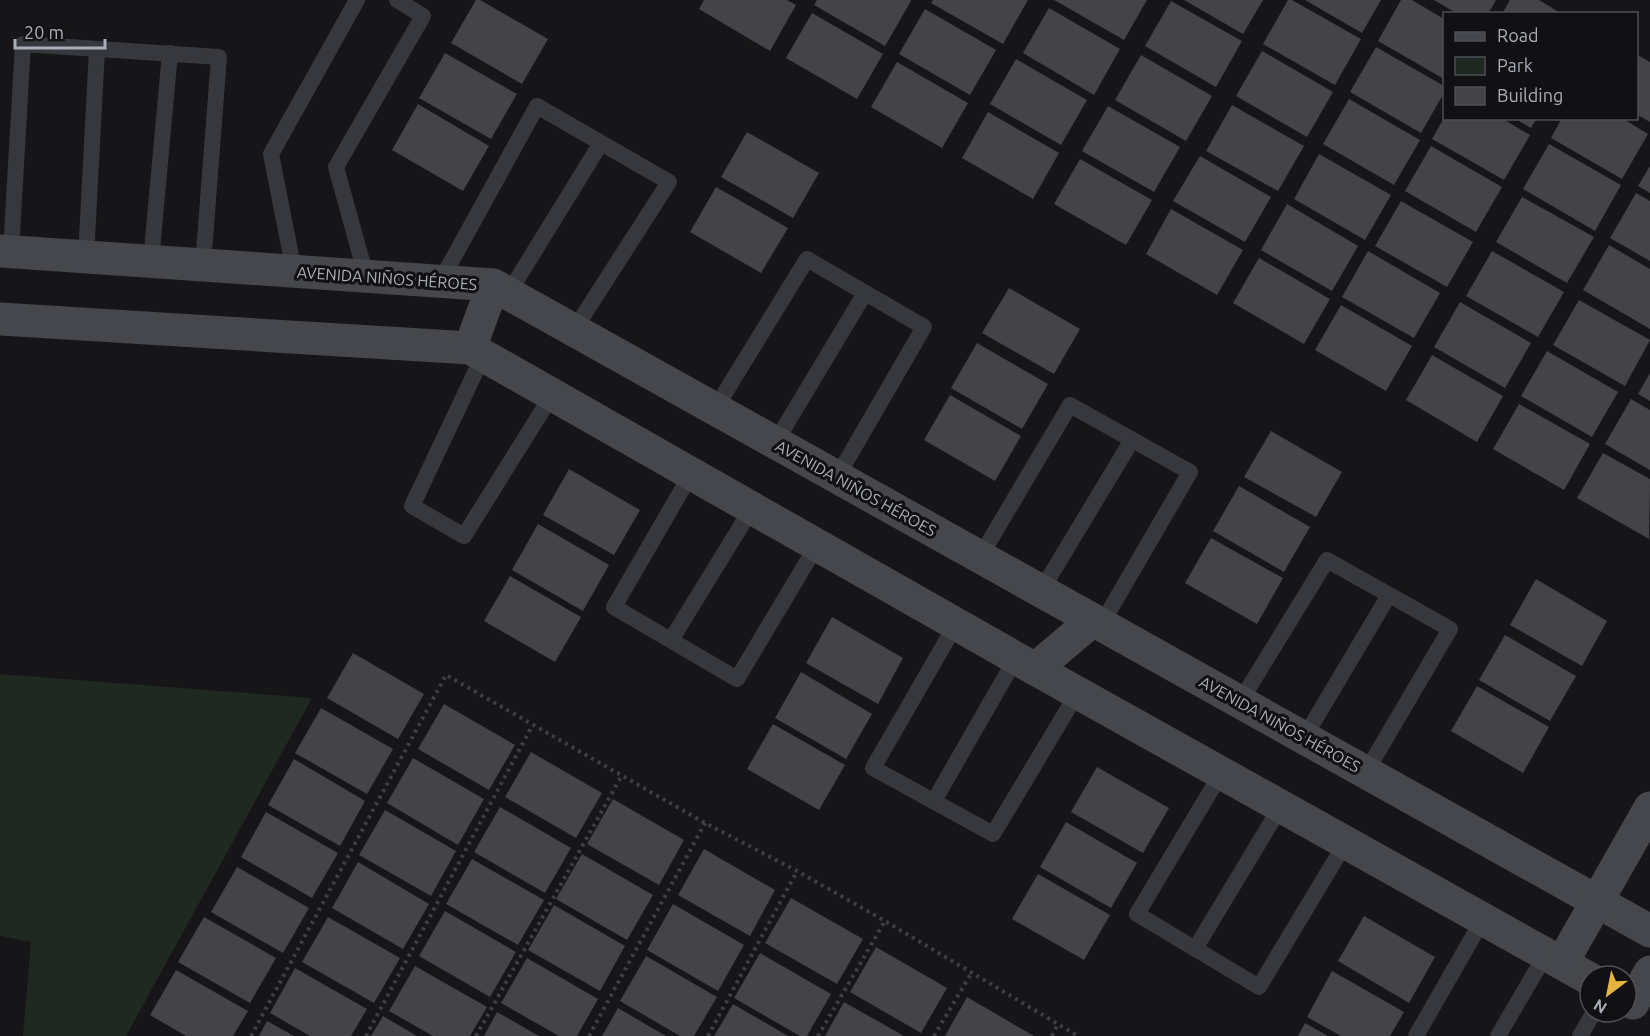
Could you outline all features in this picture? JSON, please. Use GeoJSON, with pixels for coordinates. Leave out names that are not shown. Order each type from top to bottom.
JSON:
{"type":"FeatureCollection","features":[{"type":"Feature","properties":{"kind":"main road","name":"AVENIDA NIÑOS HÉROES"},"geometry":{"type":"LineString","coordinates":[[5,251],[366,276],[501,290],[1650,931]]}},
{"type":"Feature","properties":{"kind":"main road"},"geometry":{"type":"LineString","coordinates":[[477,352],[501,290]]}},
{"type":"Feature","properties":{"kind":"main road"},"geometry":{"type":"LineString","coordinates":[[0,319],[477,352],[956,624],[1578,972]]}},
{"type":"Feature","properties":{"kind":"main road"},"geometry":{"type":"LineString","coordinates":[[1026,663],[1097,622]]}},
{"type":"Feature","properties":{"kind":"main road"},"geometry":{"type":"LineString","coordinates":[[1554,958],[1597,901],[1650,808]]}},
{"type":"Feature","properties":{"kind":"main road"},"geometry":{"type":"LineString","coordinates":[[1638,1000],[1650,972]]}},
{"type":"Feature","properties":{"kind":"lane"},"geometry":{"type":"LineString","coordinates":[[294,271],[271,153],[357,0]]}},
{"type":"Feature","properties":{"kind":"lane"},"geometry":{"type":"LineString","coordinates":[[366,276],[336,166],[423,16],[397,0]]}},
{"type":"Feature","properties":{"kind":"lane"},"geometry":{"type":"LineString","coordinates":[[5,251],[23,44],[170,53],[219,57],[203,265]]}},
{"type":"Feature","properties":{"kind":"lane"},"geometry":{"type":"LineString","coordinates":[[86,257],[97,49]]}},
{"type":"Feature","properties":{"kind":"lane"},"geometry":{"type":"LineString","coordinates":[[151,261],[170,53]]}},
{"type":"Feature","properties":{"kind":"lane"},"geometry":{"type":"LineString","coordinates":[[440,282],[537,106],[669,182],[574,330]]}},
{"type":"Feature","properties":{"kind":"lane"},"geometry":{"type":"LineString","coordinates":[[501,290],[601,143]]}},
{"type":"Feature","properties":{"kind":"lane"},"geometry":{"type":"LineString","coordinates":[[715,409],[807,259],[924,327],[837,477]]}},
{"type":"Feature","properties":{"kind":"lane"},"geometry":{"type":"LineString","coordinates":[[775,443],[865,293]]}},
{"type":"Feature","properties":{"kind":"lane"},"geometry":{"type":"LineString","coordinates":[[477,352],[412,506],[464,536],[552,395]]}},
{"type":"Feature","properties":{"kind":"lane"},"geometry":{"type":"LineString","coordinates":[[980,557],[1070,405],[1190,472],[1097,622]]}},
{"type":"Feature","properties":{"kind":"lane"},"geometry":{"type":"LineString","coordinates":[[1041,591],[1132,440]]}},
{"type":"Feature","properties":{"kind":"lane"},"geometry":{"type":"LineString","coordinates":[[691,474],[614,607],[737,679],[817,545]]}},
{"type":"Feature","properties":{"kind":"lane"},"geometry":{"type":"LineString","coordinates":[[671,640],[752,508]]}},
{"type":"Feature","properties":{"kind":"lane"},"geometry":{"type":"LineString","coordinates":[[1240,702],[1327,560],[1450,629],[1366,772]]}},
{"type":"Feature","properties":{"kind":"lane"},"geometry":{"type":"LineString","coordinates":[[1304,738],[1389,595]]}},
{"type":"Feature","properties":{"kind":"lane"},"geometry":{"type":"LineString","coordinates":[[956,624],[873,768],[993,834],[1078,692]]}},
{"type":"Feature","properties":{"kind":"lane"},"geometry":{"type":"LineString","coordinates":[[934,801],[1026,663]]}},
{"type":"Feature","properties":{"kind":"lane"},"geometry":{"type":"LineString","coordinates":[[1222,772],[1137,914],[1259,987],[1346,842]]}},
{"type":"Feature","properties":{"kind":"lane"},"geometry":{"type":"LineString","coordinates":[[1195,949],[1281,806]]}},
{"type":"Feature","properties":{"kind":"lane"},"geometry":{"type":"LineString","coordinates":[[1416,1036],[1483,919]]}},
{"type":"Feature","properties":{"kind":"lane"},"geometry":{"type":"LineString","coordinates":[[1498,1036],[1554,958]]}},
{"type":"Feature","properties":{"kind":"path"},"geometry":{"type":"LineString","coordinates":[[251,1036],[446,675],[705,823],[797,870],[1078,1036]]}},
{"type":"Feature","properties":{"kind":"path"},"geometry":{"type":"LineString","coordinates":[[366,1036],[532,726]]}},
{"type":"Feature","properties":{"kind":"path"},"geometry":{"type":"LineString","coordinates":[[476,1036],[622,775]]}},
{"type":"Feature","properties":{"kind":"path"},"geometry":{"type":"LineString","coordinates":[[590,1036],[705,823]]}},
{"type":"Feature","properties":{"kind":"path"},"geometry":{"type":"LineString","coordinates":[[708,1036],[797,870]]}},
{"type":"Feature","properties":{"kind":"path"},"geometry":{"type":"LineString","coordinates":[[818,1036],[885,921]]}},
{"type":"Feature","properties":{"kind":"path"},"geometry":{"type":"LineString","coordinates":[[934,1036],[972,972]]}},
{"type":"Feature","properties":{"kind":"path"},"geometry":{"type":"LineString","coordinates":[[1052,1036],[1058,1024]]}},
{"type":"Feature","properties":{"kind":"green space"},"geometry":{"type":"Polygon","coordinates":[[[0,674],[312,698],[126,1036],[23,1036],[31,942],[0,936],[0,674]]]}},
{"type":"Feature","properties":{"kind":"building"},"geometry":{"type":"Polygon","coordinates":[[[476,0],[480,0],[548,39],[522,84],[451,43],[476,0]]]}},
{"type":"Feature","properties":{"kind":"building"},"geometry":{"type":"Polygon","coordinates":[[[704,0],[787,0],[796,5],[770,51],[699,9],[704,0]]]}},
{"type":"Feature","properties":{"kind":"building"},"geometry":{"type":"Polygon","coordinates":[[[817,0],[911,1],[885,46],[814,5],[817,0]]]}},
{"type":"Feature","properties":{"kind":"building"},"geometry":{"type":"Polygon","coordinates":[[[933,0],[1028,0],[1003,44],[931,3],[933,0]]]}},
{"type":"Feature","properties":{"kind":"building"},"geometry":{"type":"Polygon","coordinates":[[[1054,0],[1147,0],[1124,40],[1054,0]]]}},
{"type":"Feature","properties":{"kind":"building"},"geometry":{"type":"Polygon","coordinates":[[[1184,0],[1263,0],[1243,34],[1184,0]]]}},
{"type":"Feature","properties":{"kind":"building"},"geometry":{"type":"Polygon","coordinates":[[[1288,0],[1292,0],[1361,39],[1335,85],[1263,44],[1288,0]]]}},
{"type":"Feature","properties":{"kind":"building"},"geometry":{"type":"Polygon","coordinates":[[[1305,0],[1381,0],[1362,33],[1305,0]]]}},
{"type":"Feature","properties":{"kind":"building"},"geometry":{"type":"Polygon","coordinates":[[[1401,0],[1412,0],[1443,18],[1443,78],[1378,41],[1401,0]]]}},
{"type":"Feature","properties":{"kind":"building"},"geometry":{"type":"Polygon","coordinates":[[[1434,0],[1496,0],[1489,12],[1455,12],[1434,0]]]}},
{"type":"Feature","properties":{"kind":"building"},"geometry":{"type":"Polygon","coordinates":[[[1510,0],[1539,0],[1559,12],[1503,12],[1510,0]]]}},
{"type":"Feature","properties":{"kind":"building"},"geometry":{"type":"Polygon","coordinates":[[[1171,1],[1242,41],[1216,87],[1145,46],[1171,1]]]}},
{"type":"Feature","properties":{"kind":"building"},"geometry":{"type":"Polygon","coordinates":[[[1049,8],[1120,49],[1094,95],[1023,53],[1049,8]]]}},
{"type":"Feature","properties":{"kind":"building"},"geometry":{"type":"Polygon","coordinates":[[[925,9],[996,50],[970,95],[899,54],[925,9]]]}},
{"type":"Feature","properties":{"kind":"building"},"geometry":{"type":"Polygon","coordinates":[[[812,13],[883,54],[857,99],[786,58],[812,13]]]}},
{"type":"Feature","properties":{"kind":"building"},"geometry":{"type":"Polygon","coordinates":[[[1376,47],[1443,85],[1443,95],[1421,133],[1350,92],[1376,47]]]}},
{"type":"Feature","properties":{"kind":"building"},"geometry":{"type":"Polygon","coordinates":[[[1262,51],[1333,92],[1307,137],[1236,96],[1262,51]]]}},
{"type":"Feature","properties":{"kind":"building"},"geometry":{"type":"Polygon","coordinates":[[[445,53],[517,94],[491,139],[419,98],[445,53]]]}},
{"type":"Feature","properties":{"kind":"building"},"geometry":{"type":"Polygon","coordinates":[[[1141,55],[1212,96],[1186,141],[1115,100],[1141,55]]]}},
{"type":"Feature","properties":{"kind":"building"},"geometry":{"type":"Polygon","coordinates":[[[1638,55],[1650,62],[1650,122],[1638,115],[1638,55]]]}},
{"type":"Feature","properties":{"kind":"building"},"geometry":{"type":"Polygon","coordinates":[[[1016,59],[1087,100],[1061,145],[990,104],[1016,59]]]}},
{"type":"Feature","properties":{"kind":"building"},"geometry":{"type":"Polygon","coordinates":[[[897,62],[968,103],[942,148],[871,107],[897,62]]]}},
{"type":"Feature","properties":{"kind":"building"},"geometry":{"type":"Polygon","coordinates":[[[1349,99],[1420,140],[1394,185],[1323,144],[1349,99]]]}},
{"type":"Feature","properties":{"kind":"building"},"geometry":{"type":"Polygon","coordinates":[[[418,104],[489,146],[463,191],[392,150],[418,104]]]}},
{"type":"Feature","properties":{"kind":"building"},"geometry":{"type":"Polygon","coordinates":[[[1232,105],[1304,146],[1278,191],[1206,151],[1232,105]]]}},
{"type":"Feature","properties":{"kind":"building"},"geometry":{"type":"Polygon","coordinates":[[[1108,106],[1180,147],[1154,192],[1082,151],[1108,106]]]}},
{"type":"Feature","properties":{"kind":"building"},"geometry":{"type":"Polygon","coordinates":[[[988,112],[1059,153],[1033,199],[962,158],[988,112]]]}},
{"type":"Feature","properties":{"kind":"building"},"geometry":{"type":"Polygon","coordinates":[[[1443,120],[1504,120],[1530,135],[1504,180],[1432,139],[1443,120]]]}},
{"type":"Feature","properties":{"kind":"building"},"geometry":{"type":"Polygon","coordinates":[[[1517,120],[1536,120],[1531,128],[1517,120]]]}},
{"type":"Feature","properties":{"kind":"building"},"geometry":{"type":"Polygon","coordinates":[[[1561,120],[1625,120],[1648,134],[1622,179],[1551,138],[1561,120]]]}},
{"type":"Feature","properties":{"kind":"building"},"geometry":{"type":"Polygon","coordinates":[[[747,132],[819,173],[793,218],[721,177],[747,132]]]}},
{"type":"Feature","properties":{"kind":"building"},"geometry":{"type":"Polygon","coordinates":[[[1549,144],[1621,185],[1595,231],[1523,189],[1549,144]]]}},
{"type":"Feature","properties":{"kind":"building"},"geometry":{"type":"Polygon","coordinates":[[[1431,146],[1502,187],[1476,232],[1405,191],[1431,146]]]}},
{"type":"Feature","properties":{"kind":"building"},"geometry":{"type":"Polygon","coordinates":[[[1319,154],[1391,195],[1365,240],[1294,199],[1319,154]]]}},
{"type":"Feature","properties":{"kind":"building"},"geometry":{"type":"Polygon","coordinates":[[[1200,156],[1271,197],[1245,242],[1173,201],[1200,156]]]}},
{"type":"Feature","properties":{"kind":"building"},"geometry":{"type":"Polygon","coordinates":[[[1080,159],[1152,200],[1126,245],[1054,204],[1080,159]]]}},
{"type":"Feature","properties":{"kind":"building"},"geometry":{"type":"Polygon","coordinates":[[[1650,166],[1650,193],[1638,186],[1650,166]]]}},
{"type":"Feature","properties":{"kind":"building"},"geometry":{"type":"Polygon","coordinates":[[[716,187],[788,228],[761,273],[690,232],[716,187]]]}},
{"type":"Feature","properties":{"kind":"building"},"geometry":{"type":"Polygon","coordinates":[[[1636,193],[1650,201],[1650,261],[1610,238],[1636,193]]]}},
{"type":"Feature","properties":{"kind":"building"},"geometry":{"type":"Polygon","coordinates":[[[1522,197],[1594,237],[1567,283],[1496,242],[1522,197]]]}},
{"type":"Feature","properties":{"kind":"building"},"geometry":{"type":"Polygon","coordinates":[[[1401,201],[1473,242],[1447,287],[1375,246],[1401,201]]]}},
{"type":"Feature","properties":{"kind":"building"},"geometry":{"type":"Polygon","coordinates":[[[1287,204],[1358,246],[1332,291],[1261,250],[1287,204]]]}},
{"type":"Feature","properties":{"kind":"building"},"geometry":{"type":"Polygon","coordinates":[[[1171,209],[1243,250],[1217,295],[1146,254],[1171,209]]]}},
{"type":"Feature","properties":{"kind":"building"},"geometry":{"type":"Polygon","coordinates":[[[1609,245],[1650,269],[1650,329],[1583,290],[1609,245]]]}},
{"type":"Feature","properties":{"kind":"building"},"geometry":{"type":"Polygon","coordinates":[[[1368,251],[1440,293],[1414,338],[1342,297],[1368,251]]]}},
{"type":"Feature","properties":{"kind":"building"},"geometry":{"type":"Polygon","coordinates":[[[1492,251],[1564,292],[1538,337],[1466,296],[1492,251]]]}},
{"type":"Feature","properties":{"kind":"building"},"geometry":{"type":"Polygon","coordinates":[[[1259,258],[1330,299],[1304,344],[1233,303],[1259,258]]]}},
{"type":"Feature","properties":{"kind":"building"},"geometry":{"type":"Polygon","coordinates":[[[1009,288],[1080,329],[1054,374],[982,333],[1009,288]]]}},
{"type":"Feature","properties":{"kind":"building"},"geometry":{"type":"Polygon","coordinates":[[[1579,300],[1650,340],[1625,386],[1553,345],[1579,300]]]}},
{"type":"Feature","properties":{"kind":"building"},"geometry":{"type":"Polygon","coordinates":[[[1460,302],[1531,343],[1505,388],[1434,347],[1460,302]]]}},
{"type":"Feature","properties":{"kind":"building"},"geometry":{"type":"Polygon","coordinates":[[[1341,305],[1412,346],[1386,391],[1315,350],[1341,305]]]}},
{"type":"Feature","properties":{"kind":"building"},"geometry":{"type":"Polygon","coordinates":[[[977,343],[1048,384],[1022,429],[951,388],[977,343]]]}},
{"type":"Feature","properties":{"kind":"building"},"geometry":{"type":"Polygon","coordinates":[[[1547,351],[1618,392],[1592,437],[1521,396],[1547,351]]]}},
{"type":"Feature","properties":{"kind":"building"},"geometry":{"type":"Polygon","coordinates":[[[1432,355],[1503,396],[1477,442],[1406,400],[1432,355]]]}},
{"type":"Feature","properties":{"kind":"building"},"geometry":{"type":"Polygon","coordinates":[[[1650,373],[1650,401],[1638,394],[1650,373]]]}},
{"type":"Feature","properties":{"kind":"building"},"geometry":{"type":"Polygon","coordinates":[[[950,395],[1021,436],[995,481],[924,440],[950,395]]]}},
{"type":"Feature","properties":{"kind":"building"},"geometry":{"type":"Polygon","coordinates":[[[1631,399],[1650,410],[1650,470],[1605,444],[1631,399]]]}},
{"type":"Feature","properties":{"kind":"building"},"geometry":{"type":"Polygon","coordinates":[[[1519,404],[1590,444],[1564,490],[1493,449],[1519,404]]]}},
{"type":"Feature","properties":{"kind":"building"},"geometry":{"type":"Polygon","coordinates":[[[1271,431],[1342,472],[1316,517],[1244,477],[1271,431]]]}},
{"type":"Feature","properties":{"kind":"building"},"geometry":{"type":"Polygon","coordinates":[[[1603,453],[1650,479],[1649,539],[1577,498],[1603,453]]]}},
{"type":"Feature","properties":{"kind":"building"},"geometry":{"type":"Polygon","coordinates":[[[569,469],[640,510],[614,555],[543,515],[569,469]]]}},
{"type":"Feature","properties":{"kind":"building"},"geometry":{"type":"Polygon","coordinates":[[[1239,486],[1310,527],[1284,572],[1213,531],[1239,486]]]}},
{"type":"Feature","properties":{"kind":"building"},"geometry":{"type":"Polygon","coordinates":[[[538,524],[609,565],[583,611],[512,570],[538,524]]]}},
{"type":"Feature","properties":{"kind":"building"},"geometry":{"type":"Polygon","coordinates":[[[1211,538],[1283,578],[1257,624],[1185,583],[1211,538]]]}},
{"type":"Feature","properties":{"kind":"building"},"geometry":{"type":"Polygon","coordinates":[[[510,576],[581,617],[555,662],[484,621],[510,576]]]}},
{"type":"Feature","properties":{"kind":"building"},"geometry":{"type":"Polygon","coordinates":[[[1536,579],[1607,621],[1582,666],[1510,625],[1536,579]]]}},
{"type":"Feature","properties":{"kind":"building"},"geometry":{"type":"Polygon","coordinates":[[[832,617],[903,658],[878,704],[806,663],[832,617]]]}},
{"type":"Feature","properties":{"kind":"building"},"geometry":{"type":"Polygon","coordinates":[[[1505,635],[1576,676],[1550,721],[1479,680],[1505,635]]]}},
{"type":"Feature","properties":{"kind":"building"},"geometry":{"type":"Polygon","coordinates":[[[353,653],[424,694],[398,739],[327,698],[353,653]]]}},
{"type":"Feature","properties":{"kind":"building"},"geometry":{"type":"Polygon","coordinates":[[[801,672],[872,714],[846,759],[775,718],[801,672]]]}},
{"type":"Feature","properties":{"kind":"building"},"geometry":{"type":"Polygon","coordinates":[[[1477,686],[1549,727],[1523,773],[1451,731],[1477,686]]]}},
{"type":"Feature","properties":{"kind":"building"},"geometry":{"type":"Polygon","coordinates":[[[444,704],[515,745],[489,790],[418,749],[444,704]]]}},
{"type":"Feature","properties":{"kind":"building"},"geometry":{"type":"Polygon","coordinates":[[[321,708],[393,749],[367,794],[295,753],[321,708]]]}},
{"type":"Feature","properties":{"kind":"building"},"geometry":{"type":"Polygon","coordinates":[[[773,724],[845,765],[819,810],[747,769],[773,724]]]}},
{"type":"Feature","properties":{"kind":"building"},"geometry":{"type":"Polygon","coordinates":[[[531,752],[602,793],[576,838],[505,797],[531,752]]]}},
{"type":"Feature","properties":{"kind":"building"},"geometry":{"type":"Polygon","coordinates":[[[413,758],[484,799],[458,845],[387,803],[413,758]]]}},
{"type":"Feature","properties":{"kind":"building"},"geometry":{"type":"Polygon","coordinates":[[[294,759],[365,801],[340,846],[268,805],[294,759]]]}},
{"type":"Feature","properties":{"kind":"building"},"geometry":{"type":"Polygon","coordinates":[[[1097,767],[1169,808],[1143,853],[1071,812],[1097,767]]]}},
{"type":"Feature","properties":{"kind":"building"},"geometry":{"type":"Polygon","coordinates":[[[613,799],[684,840],[659,885],[587,844],[613,799]]]}},
{"type":"Feature","properties":{"kind":"building"},"geometry":{"type":"Polygon","coordinates":[[[500,807],[571,848],[545,893],[474,852],[500,807]]]}},
{"type":"Feature","properties":{"kind":"building"},"geometry":{"type":"Polygon","coordinates":[[[385,810],[456,851],[431,896],[359,855],[385,810]]]}},
{"type":"Feature","properties":{"kind":"building"},"geometry":{"type":"Polygon","coordinates":[[[266,812],[338,853],[312,898],[241,857],[266,812]]]}},
{"type":"Feature","properties":{"kind":"building"},"geometry":{"type":"Polygon","coordinates":[[[1066,822],[1137,863],[1111,908],[1040,867],[1066,822]]]}},
{"type":"Feature","properties":{"kind":"building"},"geometry":{"type":"Polygon","coordinates":[[[704,849],[775,890],[750,936],[678,895],[704,849]]]}},
{"type":"Feature","properties":{"kind":"building"},"geometry":{"type":"Polygon","coordinates":[[[582,854],[653,895],[627,940],[556,899],[582,854]]]}},
{"type":"Feature","properties":{"kind":"building"},"geometry":{"type":"Polygon","coordinates":[[[472,859],[544,900],[518,945],[446,904],[472,859]]]}},
{"type":"Feature","properties":{"kind":"building"},"geometry":{"type":"Polygon","coordinates":[[[358,862],[429,904],[403,949],[332,908],[358,862]]]}},
{"type":"Feature","properties":{"kind":"building"},"geometry":{"type":"Polygon","coordinates":[[[237,867],[309,908],[283,953],[211,912],[237,867]]]}},
{"type":"Feature","properties":{"kind":"building"},"geometry":{"type":"Polygon","coordinates":[[[1038,874],[1110,915],[1084,960],[1012,919],[1038,874]]]}},
{"type":"Feature","properties":{"kind":"building"},"geometry":{"type":"Polygon","coordinates":[[[791,898],[863,939],[837,984],[765,943],[791,898]]]}},
{"type":"Feature","properties":{"kind":"building"},"geometry":{"type":"Polygon","coordinates":[[[673,904],[744,945],[718,991],[647,950],[673,904]]]}},
{"type":"Feature","properties":{"kind":"building"},"geometry":{"type":"Polygon","coordinates":[[[554,905],[625,946],[600,991],[528,950],[554,905]]]}},
{"type":"Feature","properties":{"kind":"building"},"geometry":{"type":"Polygon","coordinates":[[[445,911],[516,952],[490,997],[419,956],[445,911]]]}},
{"type":"Feature","properties":{"kind":"building"},"geometry":{"type":"Polygon","coordinates":[[[1364,916],[1435,957],[1409,1003],[1338,961],[1364,916]]]}},
{"type":"Feature","properties":{"kind":"building"},"geometry":{"type":"Polygon","coordinates":[[[204,917],[276,958],[250,1003],[178,962],[204,917]]]}},
{"type":"Feature","properties":{"kind":"building"},"geometry":{"type":"Polygon","coordinates":[[[328,917],[400,958],[374,1003],[302,962],[328,917]]]}},
{"type":"Feature","properties":{"kind":"building"},"geometry":{"type":"Polygon","coordinates":[[[876,947],[947,988],[921,1033],[850,992],[876,947]]]}},
{"type":"Feature","properties":{"kind":"building"},"geometry":{"type":"Polygon","coordinates":[[[760,953],[831,994],[807,1036],[800,1036],[734,998],[760,953]]]}},
{"type":"Feature","properties":{"kind":"building"},"geometry":{"type":"Polygon","coordinates":[[[646,956],[717,997],[694,1036],[680,1036],[620,1001],[646,956]]]}},
{"type":"Feature","properties":{"kind":"building"},"geometry":{"type":"Polygon","coordinates":[[[527,958],[598,999],[577,1036],[559,1036],[501,1003],[527,958]]]}},
{"type":"Feature","properties":{"kind":"building"},"geometry":{"type":"Polygon","coordinates":[[[415,966],[487,1007],[470,1036],[433,1036],[389,1011],[415,966]]]}},
{"type":"Feature","properties":{"kind":"building"},"geometry":{"type":"Polygon","coordinates":[[[295,968],[367,1009],[351,1036],[310,1036],[270,1013],[295,968]]]}},
{"type":"Feature","properties":{"kind":"building"},"geometry":{"type":"Polygon","coordinates":[[[176,970],[248,1011],[233,1036],[186,1036],[150,1015],[176,970]]]}},
{"type":"Feature","properties":{"kind":"building"},"geometry":{"type":"Polygon","coordinates":[[[1332,971],[1404,1012],[1390,1036],[1341,1036],[1307,1017],[1332,971]]]}},
{"type":"Feature","properties":{"kind":"building"},"geometry":{"type":"Polygon","coordinates":[[[967,997],[1034,1036],[945,1036],[967,997]]]}},
{"type":"Feature","properties":{"kind":"building"},"geometry":{"type":"Polygon","coordinates":[[[844,1002],[904,1036],[825,1036],[844,1002]]]}},
{"type":"Feature","properties":{"kind":"building"},"geometry":{"type":"Polygon","coordinates":[[[733,1004],[788,1036],[714,1036],[733,1004]]]}},
{"type":"Feature","properties":{"kind":"building"},"geometry":{"type":"Polygon","coordinates":[[[618,1008],[666,1036],[602,1036],[618,1008]]]}},
{"type":"Feature","properties":{"kind":"building"},"geometry":{"type":"Polygon","coordinates":[[[497,1012],[539,1036],[484,1036],[497,1012]]]}},
{"type":"Feature","properties":{"kind":"building"},"geometry":{"type":"Polygon","coordinates":[[[383,1016],[417,1036],[371,1036],[383,1016]]]}},
{"type":"Feature","properties":{"kind":"building"},"geometry":{"type":"Polygon","coordinates":[[[267,1021],[294,1036],[259,1036],[267,1021]]]}},
{"type":"Feature","properties":{"kind":"building"},"geometry":{"type":"Polygon","coordinates":[[[1305,1023],[1328,1036],[1298,1036],[1305,1023]]]}}]}
